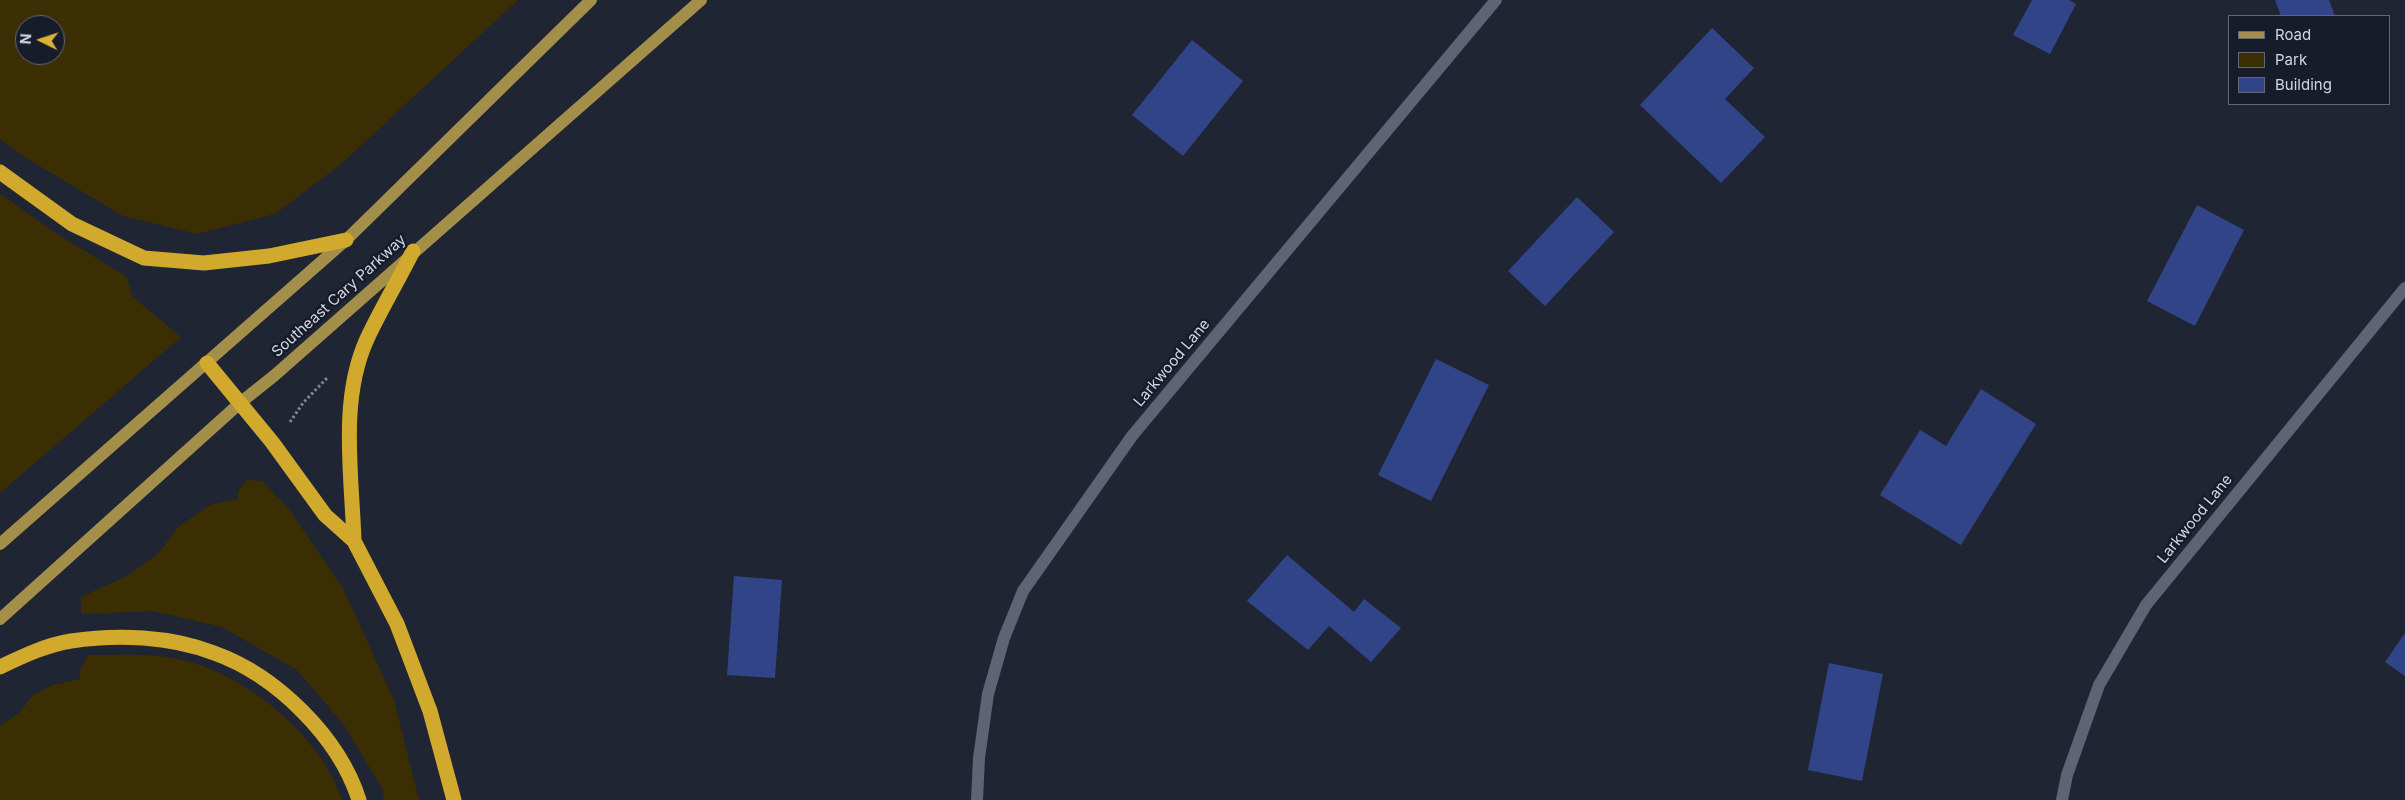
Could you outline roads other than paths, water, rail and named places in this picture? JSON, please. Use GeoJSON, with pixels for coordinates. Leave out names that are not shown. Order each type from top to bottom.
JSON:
{"type":"FeatureCollection","features":[{"type":"Feature","properties":{"kind":"highway"},"geometry":{"type":"LineString","coordinates":[[0,172],[72,224],[144,258],[204,263],[269,256],[346,240]]}},
{"type":"Feature","properties":{"kind":"highway"},"geometry":{"type":"LineString","coordinates":[[354,541],[348,426],[355,376],[366,340],[413,252]]}},
{"type":"Feature","properties":{"kind":"highway"},"geometry":{"type":"LineString","coordinates":[[207,363],[272,442],[325,515],[354,541],[397,624],[430,711],[454,800]]}},
{"type":"Feature","properties":{"kind":"highway"},"geometry":{"type":"LineString","coordinates":[[0,667],[39,649],[70,641],[114,636],[178,644],[214,653],[251,671],[290,699],[321,732],[342,762],[360,800]]}},
{"type":"Feature","properties":{"kind":"main road"},"geometry":{"type":"LineString","coordinates":[[0,544],[346,240],[591,0]]}},
{"type":"Feature","properties":{"kind":"main road","name":"Southeast Cary Parkway"},"geometry":{"type":"LineString","coordinates":[[0,618],[240,403],[275,375],[702,0]]}},
{"type":"Feature","properties":{"kind":"street","name":"Larkwood Lane"},"geometry":{"type":"LineString","coordinates":[[977,800],[979,758],[988,694],[1004,638],[1027,584],[1132,436],[1496,0]]}},
{"type":"Feature","properties":{"kind":"street","name":"Larkwood Lane"},"geometry":{"type":"LineString","coordinates":[[2062,800],[2067,775],[2099,685],[2146,605],[2405,288]]}}]}
